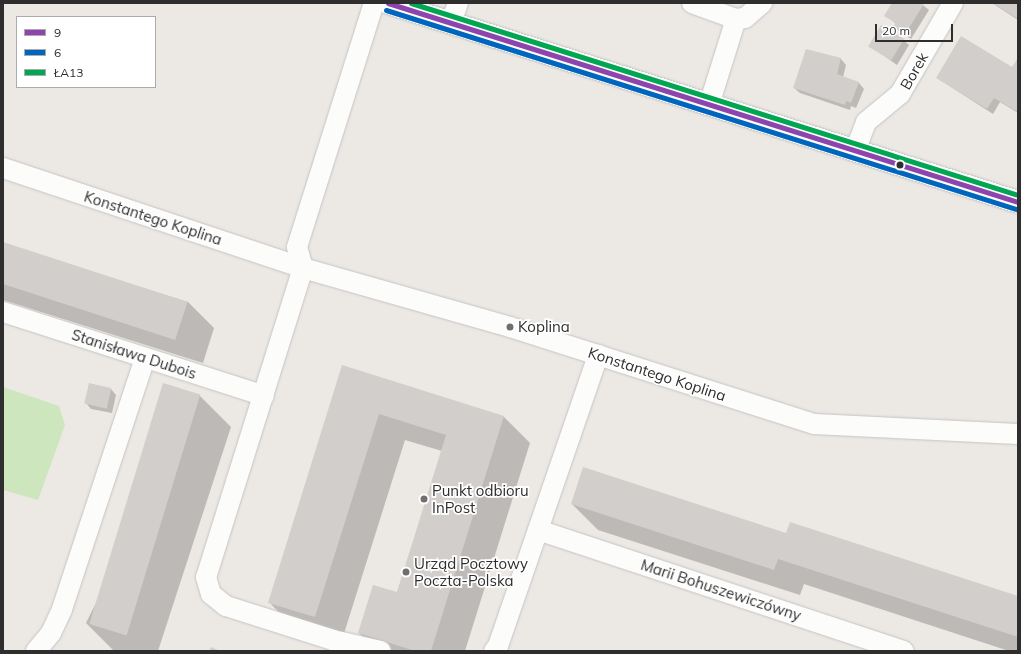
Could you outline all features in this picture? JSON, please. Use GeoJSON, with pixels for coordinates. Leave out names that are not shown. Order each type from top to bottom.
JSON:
{"type":"FeatureCollection","features":[{"type":"Feature","properties":{"kind":"street"},"geometry":{"type":"LineString","coordinates":[[374,3],[297,247],[303,268],[206,577],[211,594],[226,606],[333,640],[381,651]]}},
{"type":"Feature","properties":{"kind":"street"},"geometry":{"type":"LineString","coordinates":[[388,3],[454,13],[708,105],[1018,202]]}},
{"type":"Feature","properties":{"kind":"street"},"geometry":{"type":"LineString","coordinates":[[692,3],[736,19],[745,18],[762,3]]}},
{"type":"Feature","properties":{"kind":"street","name":"Borek"},"geometry":{"type":"LineString","coordinates":[[855,151],[866,122],[900,94],[953,3]]}},
{"type":"Feature","properties":{"kind":"street"},"geometry":{"type":"LineString","coordinates":[[708,105],[736,19]]}},
{"type":"Feature","properties":{"kind":"street","name":"Konstantego Koplina"},"geometry":{"type":"LineString","coordinates":[[3,168],[303,268],[510,327],[814,424],[1018,434]]}},
{"type":"Feature","properties":{"kind":"street","name":"Stanisława Dubois"},"geometry":{"type":"LineString","coordinates":[[3,312],[264,396]]}},
{"type":"Feature","properties":{"kind":"street"},"geometry":{"type":"LineString","coordinates":[[494,651],[498,646],[598,355]]}},
{"type":"Feature","properties":{"kind":"street"},"geometry":{"type":"LineString","coordinates":[[36,651],[51,633],[62,610],[145,358]]}},
{"type":"Feature","properties":{"kind":"street","name":"Marii Bohuszewiczówny"},"geometry":{"type":"LineString","coordinates":[[538,530],[904,651]]}},
{"type":"Feature","properties":{"kind":"green space"},"geometry":{"type":"Polygon","coordinates":[[[3,387],[59,406],[65,425],[38,500],[3,490],[3,387]]]}},
{"type":"Feature","properties":{"kind":"building"},"geometry":{"type":"Polygon","coordinates":[[[892,3],[924,4],[905,34],[893,26],[896,23],[884,16],[892,3]]]}},
{"type":"Feature","properties":{"kind":"building"},"geometry":{"type":"Polygon","coordinates":[[[993,3],[1018,3],[1018,19],[993,3]]]}},
{"type":"Feature","properties":{"kind":"building"},"geometry":{"type":"Polygon","coordinates":[[[881,25],[904,39],[891,60],[868,46],[881,25]]]}},
{"type":"Feature","properties":{"kind":"building"},"geometry":{"type":"Polygon","coordinates":[[[961,36],[1012,67],[1018,58],[1018,112],[994,98],[987,109],[936,78],[961,36]]]}},
{"type":"Feature","properties":{"kind":"building"},"geometry":{"type":"Polygon","coordinates":[[[806,49],[841,58],[837,74],[859,82],[851,103],[846,101],[845,105],[793,88],[806,49]]]}},
{"type":"Feature","properties":{"kind":"building"},"geometry":{"type":"Polygon","coordinates":[[[3,242],[188,302],[175,340],[3,284],[3,242]]]}},
{"type":"Feature","properties":{"kind":"building"},"geometry":{"type":"Polygon","coordinates":[[[342,365],[504,416],[431,651],[415,651],[358,633],[373,585],[397,592],[446,435],[379,414],[315,617],[268,603],[342,365]]]}},
{"type":"Feature","properties":{"kind":"building"},"geometry":{"type":"Polygon","coordinates":[[[89,383],[111,388],[107,409],[84,403],[89,383]]]}},
{"type":"Feature","properties":{"kind":"building"},"geometry":{"type":"Polygon","coordinates":[[[163,383],[200,394],[127,635],[89,624],[163,383]]]}},
{"type":"Feature","properties":{"kind":"building"},"geometry":{"type":"Polygon","coordinates":[[[583,467],[786,533],[790,522],[1018,596],[1018,637],[778,559],[774,570],[571,504],[583,467]]]}},
{"type":"Feature","properties":{"kind":"building"},"geometry":{"type":"Polygon","coordinates":[[[211,647],[220,651],[209,651],[211,647]]]}},
{"type":"Feature","properties":{"kind":"transit line","name":"9"},"geometry":{"type":"LineString","coordinates":[[388,3],[1018,202]]}},
{"type":"Feature","properties":{"kind":"transit line","name":"ŁA13"},"geometry":{"type":"LineString","coordinates":[[411,3],[1018,195]]}},
{"type":"Feature","properties":{"kind":"transit line","name":"6"},"geometry":{"type":"LineString","coordinates":[[386,10],[1016,209]]}},
{"type":"Feature","properties":{"kind":"place","name":"Koplina"},"geometry":{"type":"Point","coordinates":[510,327]}},
{"type":"Feature","properties":{"kind":"place","name":"Punkt odbioru InPost"},"geometry":{"type":"Point","coordinates":[424,499]}},
{"type":"Feature","properties":{"kind":"place","name":"Urząd Pocztowy Poczta-Polska"},"geometry":{"type":"Point","coordinates":[406,572]}}]}
